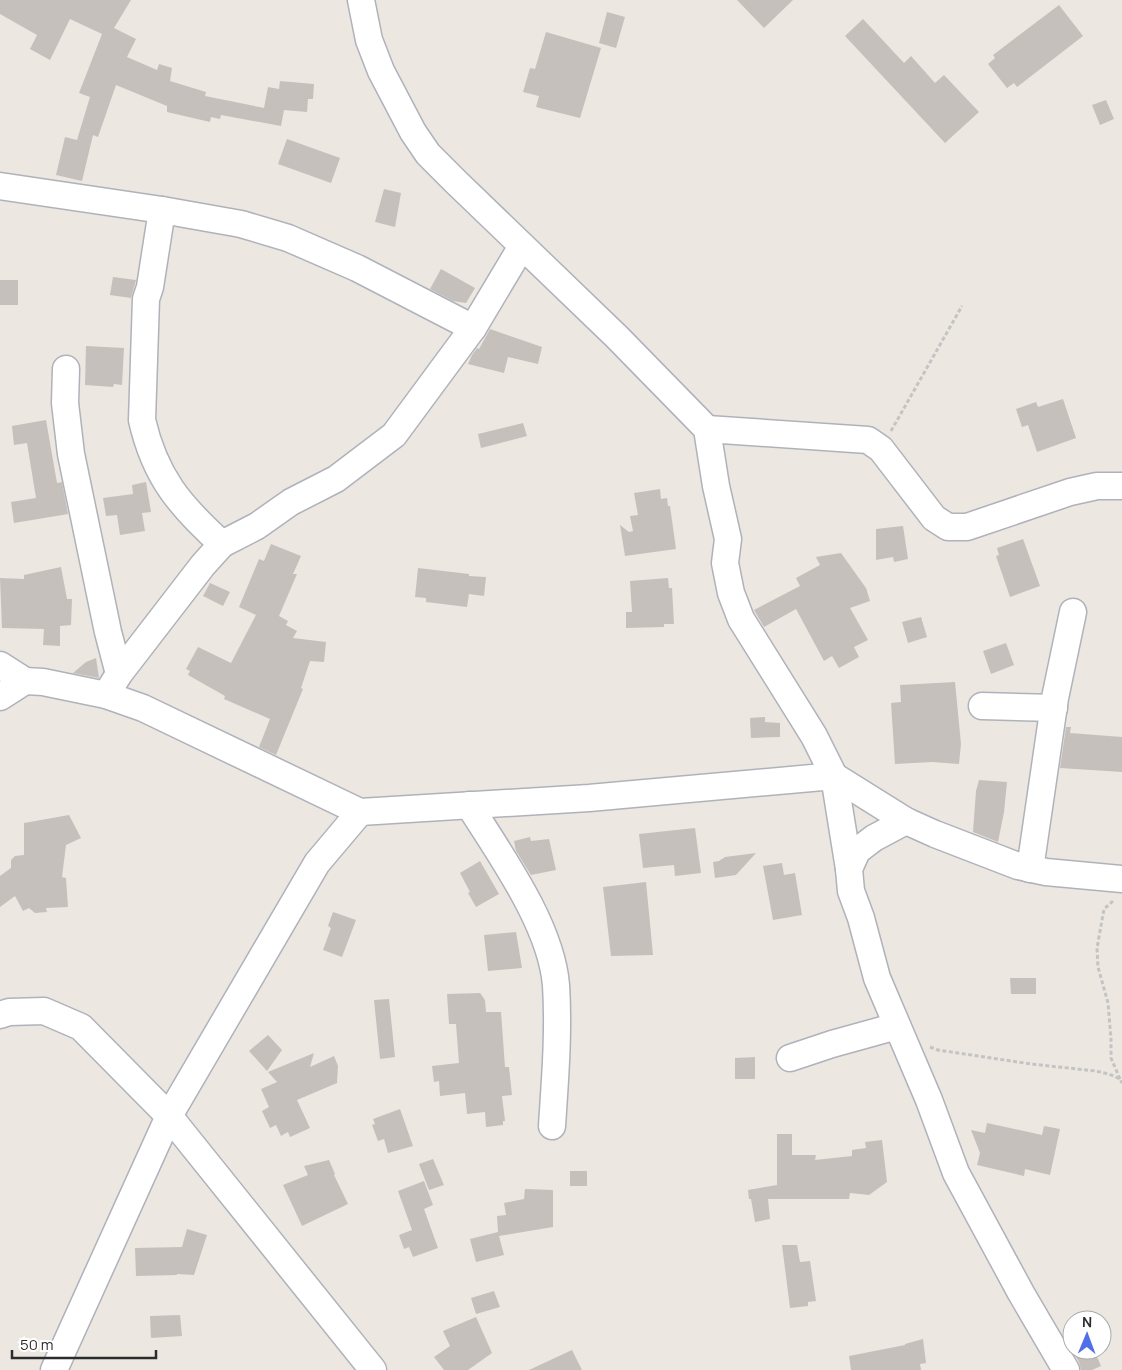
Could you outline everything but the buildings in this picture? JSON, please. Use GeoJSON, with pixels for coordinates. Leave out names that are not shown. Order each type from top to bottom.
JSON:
{"type":"FeatureCollection","features":[{"type":"Feature","properties":{"kind":"street"},"geometry":{"type":"LineString","coordinates":[[361,0],[369,40],[381,71],[413,132],[435,161],[617,337],[707,430],[716,486],[728,539],[725,563],[731,593],[741,619],[814,736],[834,776],[851,891],[861,918],[877,978],[929,1100],[956,1173],[1066,1370]]}},
{"type":"Feature","properties":{"kind":"street"},"geometry":{"type":"LineString","coordinates":[[0,186],[162,210],[240,224],[288,238],[357,268],[473,328]]}},
{"type":"Feature","properties":{"kind":"street"},"geometry":{"type":"LineString","coordinates":[[162,210],[146,300],[142,420],[146,438],[159,471],[177,498],[222,544]]}},
{"type":"Feature","properties":{"kind":"street"},"geometry":{"type":"LineString","coordinates":[[113,685],[203,565],[222,544],[257,526],[291,502],[336,479],[394,435],[473,328],[522,246]]}},
{"type":"Feature","properties":{"kind":"street"},"geometry":{"type":"LineString","coordinates":[[66,369],[65,403],[71,454],[108,632],[113,685]]}},
{"type":"Feature","properties":{"kind":"street"},"geometry":{"type":"LineString","coordinates":[[707,430],[868,440],[881,449],[934,518],[948,527],[967,527],[1070,492],[1096,486],[1122,486]]}},
{"type":"Feature","properties":{"kind":"street"},"geometry":{"type":"LineString","coordinates":[[1030,869],[1054,708],[1073,612]]}},
{"type":"Feature","properties":{"kind":"street"},"geometry":{"type":"LineString","coordinates":[[0,665],[24,681],[113,685],[143,708],[360,812],[589,798],[834,776],[906,821],[967,847],[1018,866],[1120,888]]}},
{"type":"Feature","properties":{"kind":"street"},"geometry":{"type":"LineString","coordinates":[[0,697],[24,681]]}},
{"type":"Feature","properties":{"kind":"street"},"geometry":{"type":"LineString","coordinates":[[982,706],[1054,708]]}},
{"type":"Feature","properties":{"kind":"street"},"geometry":{"type":"LineString","coordinates":[[469,805],[533,910],[549,954],[556,984],[556,1039],[552,1126]]}},
{"type":"Feature","properties":{"kind":"street"},"geometry":{"type":"LineString","coordinates":[[54,1370],[169,1116],[317,863],[360,812]]}},
{"type":"Feature","properties":{"kind":"street"},"geometry":{"type":"LineString","coordinates":[[848,869],[857,851],[874,838],[906,821]]}},
{"type":"Feature","properties":{"kind":"street"},"geometry":{"type":"LineString","coordinates":[[0,1015],[9,1012],[44,1011],[82,1027],[169,1116],[373,1370]]}},
{"type":"Feature","properties":{"kind":"street"},"geometry":{"type":"LineString","coordinates":[[790,1058],[832,1044],[899,1032]]}},
{"type":"Feature","properties":{"kind":"path"},"geometry":{"type":"LineString","coordinates":[[881,449],[962,306]]}},
{"type":"Feature","properties":{"kind":"path"},"geometry":{"type":"LineString","coordinates":[[1120,888],[1104,909],[1097,948],[1098,967],[1108,1003],[1111,1058],[1121,1081]]}},
{"type":"Feature","properties":{"kind":"path"},"geometry":{"type":"LineString","coordinates":[[899,1032],[938,1050],[1031,1064],[1096,1071],[1109,1074],[1121,1081]]}}]}
